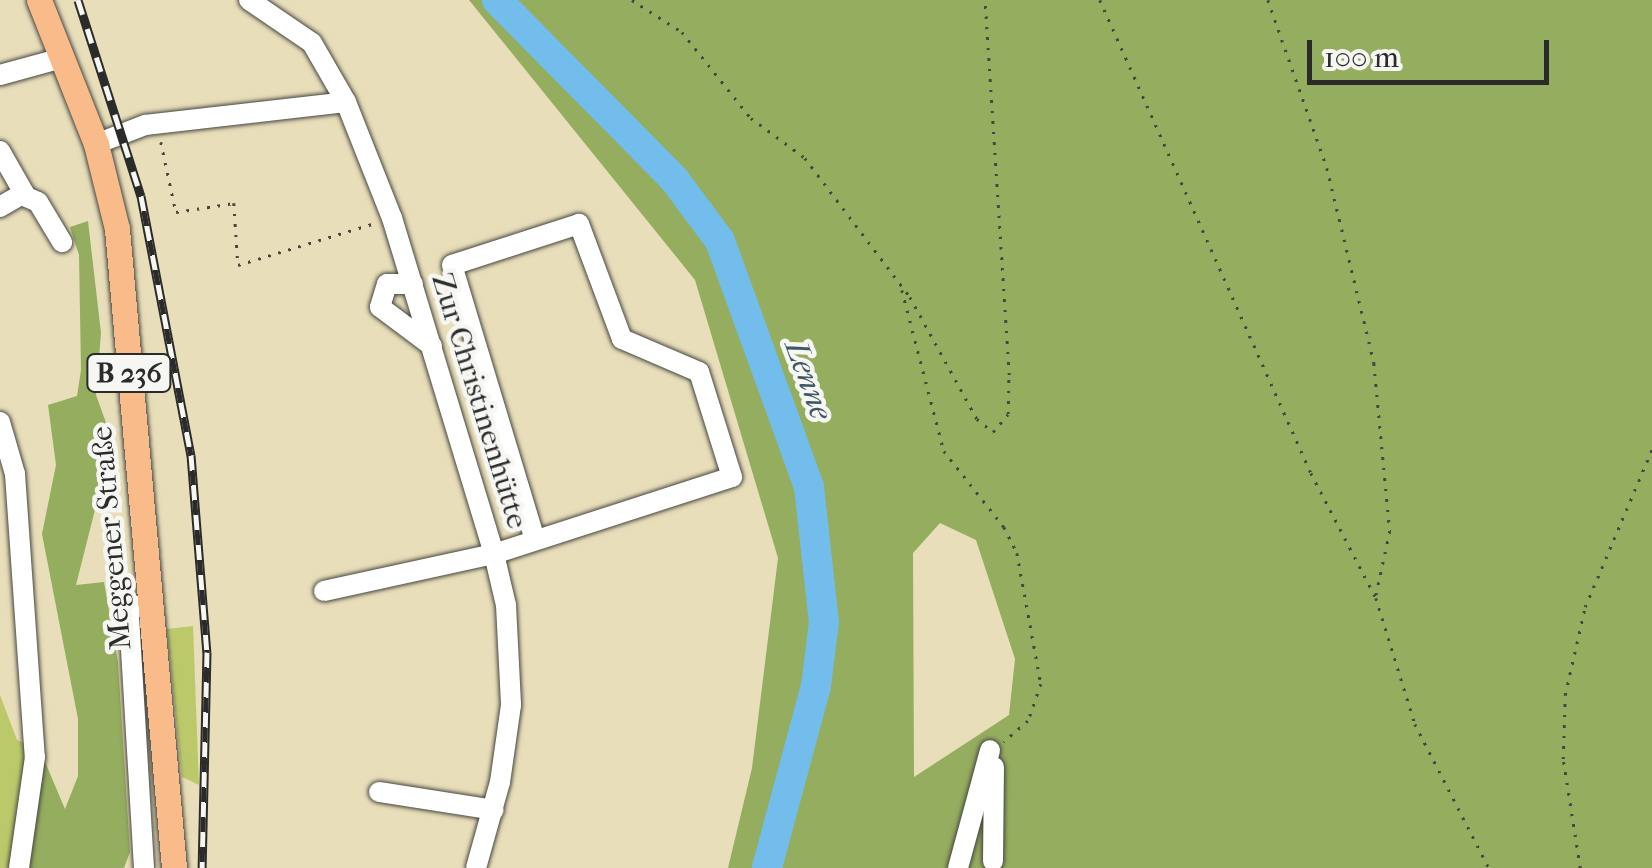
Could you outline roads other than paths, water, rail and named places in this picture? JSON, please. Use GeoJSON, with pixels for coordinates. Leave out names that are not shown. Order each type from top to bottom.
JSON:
{"type":"FeatureCollection","features":[{"type":"Feature","properties":{"kind":"main road","name":"B 236"},"geometry":{"type":"LineString","coordinates":[[39,0],[96,144]]}},
{"type":"Feature","properties":{"kind":"main road","name":"Meggener Straße"},"geometry":{"type":"LineString","coordinates":[[96,144],[117,229],[174,868]]}},
{"type":"Feature","properties":{"kind":"street","name":"Zur Christinenhütte"},"geometry":{"type":"LineString","coordinates":[[249,0],[312,43],[346,102],[392,218],[494,554],[511,654],[506,753],[476,868]]}},
{"type":"Feature","properties":{"kind":"street"},"geometry":{"type":"LineString","coordinates":[[0,75],[62,58]]}},
{"type":"Feature","properties":{"kind":"street"},"geometry":{"type":"LineString","coordinates":[[96,144],[158,126],[346,102]]}},
{"type":"Feature","properties":{"kind":"street"},"geometry":{"type":"LineString","coordinates":[[0,151],[16,169],[24,196]]}},
{"type":"Feature","properties":{"kind":"street"},"geometry":{"type":"LineString","coordinates":[[0,206],[24,196],[38,202],[62,242]]}},
{"type":"Feature","properties":{"kind":"street"},"geometry":{"type":"LineString","coordinates":[[324,590],[494,554],[732,477],[699,372],[622,339],[580,224],[452,265],[536,540]]}},
{"type":"Feature","properties":{"kind":"street"},"geometry":{"type":"LineString","coordinates":[[412,284],[387,284],[380,306],[432,346]]}},
{"type":"Feature","properties":{"kind":"street"},"geometry":{"type":"LineString","coordinates":[[0,422],[15,474],[35,758],[19,868]]}},
{"type":"Feature","properties":{"kind":"street"},"geometry":{"type":"LineString","coordinates":[[144,868],[129,616],[131,608],[150,603]]}},
{"type":"Feature","properties":{"kind":"street"},"geometry":{"type":"LineString","coordinates":[[958,868],[990,750],[993,860]]}},
{"type":"Feature","properties":{"kind":"street"},"geometry":{"type":"LineString","coordinates":[[379,792],[494,810]]}},
{"type":"Feature","properties":{"kind":"waterway","name":"Lenne"},"geometry":{"type":"LineString","coordinates":[[497,0],[674,179],[720,241],[809,487],[824,622],[816,686],[767,868]]}},
{"type":"Feature","properties":{"kind":"railway"},"geometry":{"type":"LineString","coordinates":[[78,0],[141,196],[191,455],[207,652],[202,868]]}}]}
